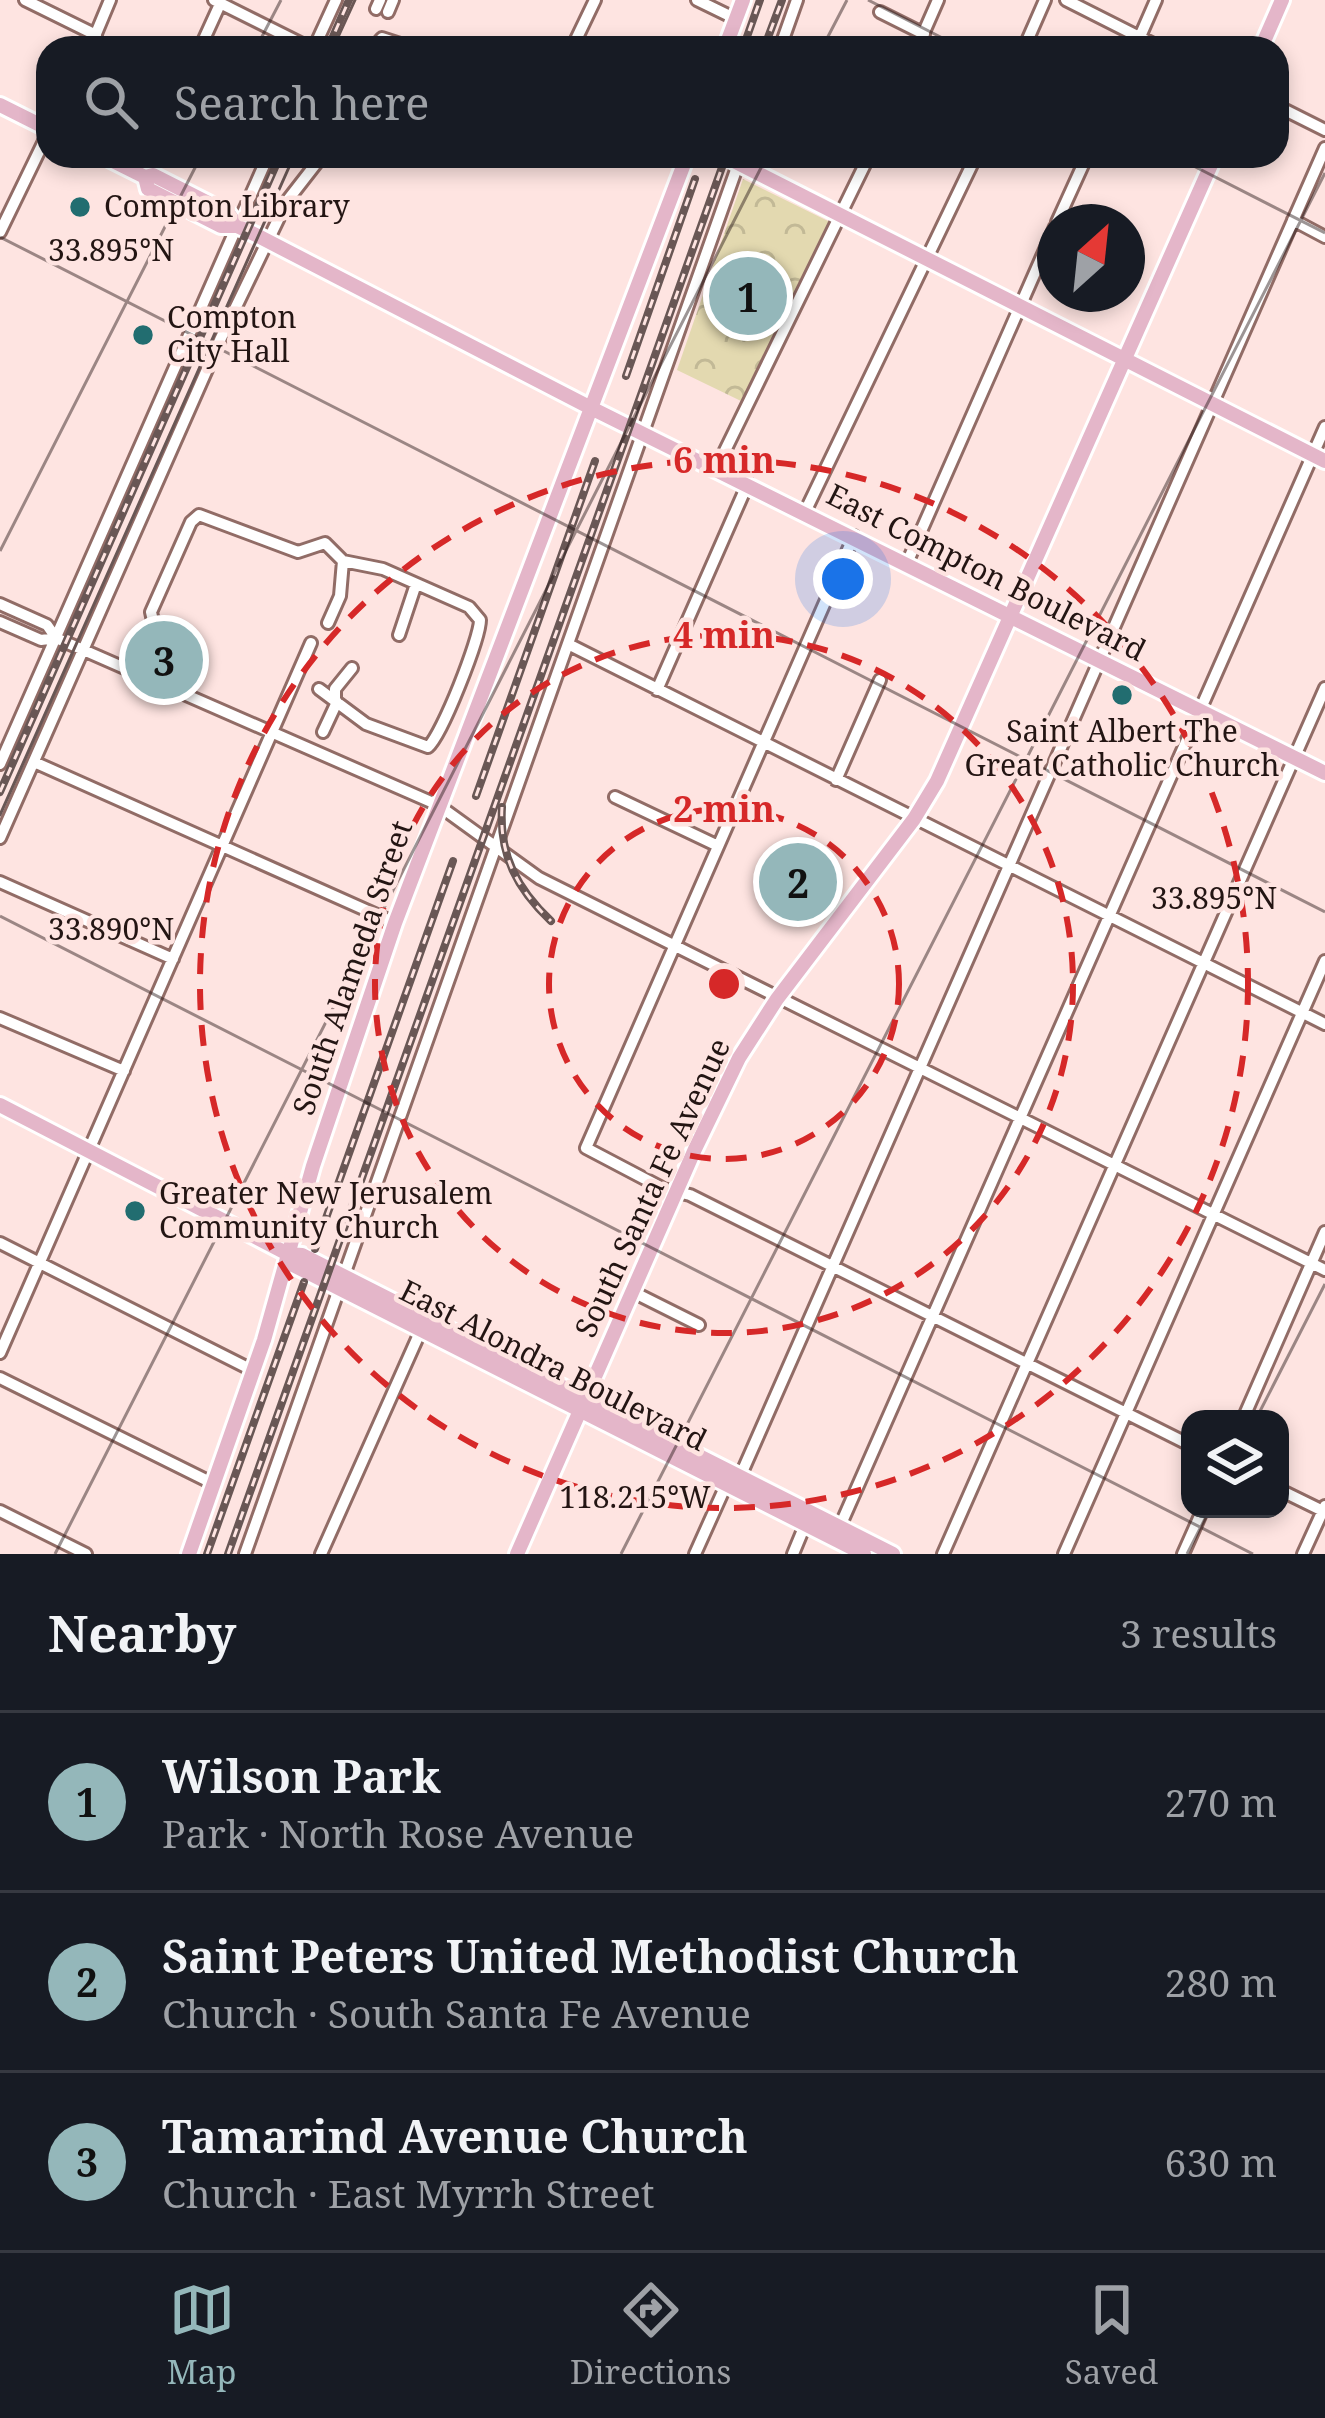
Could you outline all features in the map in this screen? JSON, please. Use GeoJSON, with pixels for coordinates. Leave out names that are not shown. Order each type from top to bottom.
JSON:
{"type":"FeatureCollection","features":[{"type":"Feature","properties":{"kind":"main road"},"geometry":{"type":"LineString","coordinates":[[730,36],[742,0]]}},
{"type":"Feature","properties":{"kind":"main road"},"geometry":{"type":"LineString","coordinates":[[1266,36],[1282,0]]}},
{"type":"Feature","properties":{"kind":"main road"},"geometry":{"type":"LineString","coordinates":[[0,105],[36,124]]}},
{"type":"Feature","properties":{"kind":"main road"},"geometry":{"type":"LineString","coordinates":[[127,168],[145,177]]}},
{"type":"Feature","properties":{"kind":"main road","name":"South Alameda Street"},"geometry":{"type":"LineString","coordinates":[[189,1554],[254,1371],[313,1166],[395,923],[683,168]]}},
{"type":"Feature","properties":{"kind":"main road"},"geometry":{"type":"LineString","coordinates":[[753,168],[1319,458]]}},
{"type":"Feature","properties":{"kind":"main road","name":"South Santa Fe Avenue"},"geometry":{"type":"LineString","coordinates":[[518,1554],[716,1102],[777,999],[937,782],[1210,168]]}},
{"type":"Feature","properties":{"kind":"main road","name":"East Compton Boulevard"},"geometry":{"type":"LineString","coordinates":[[145,177],[148,189],[221,226],[238,226],[593,409],[1325,773]]}},
{"type":"Feature","properties":{"kind":"main road","name":"East Alondra Boulevard"},"geometry":{"type":"LineString","coordinates":[[0,1105],[288,1254],[295,1266],[341,1282],[837,1533],[893,1554]]}},
{"type":"Feature","properties":{"kind":"main road","name":"East Alondra Boulevard"},"geometry":{"type":"LineString","coordinates":[[341,1282],[421,1330],[584,1404]]}},
{"type":"Feature","properties":{"kind":"main road","name":"East Alondra Boulevard"},"geometry":{"type":"LineString","coordinates":[[730,1480],[805,1526],[837,1533],[864,1554]]}},
{"type":"Feature","properties":{"kind":"street"},"geometry":{"type":"LineString","coordinates":[[25,0],[96,35],[110,0]]}},
{"type":"Feature","properties":{"kind":"street"},"geometry":{"type":"LineString","coordinates":[[318,36],[336,0]]}},
{"type":"Feature","properties":{"kind":"street"},"geometry":{"type":"LineString","coordinates":[[578,36],[595,0]]}},
{"type":"Feature","properties":{"kind":"street"},"geometry":{"type":"LineString","coordinates":[[697,0],[736,19]]}},
{"type":"Feature","properties":{"kind":"street"},"geometry":{"type":"LineString","coordinates":[[784,36],[796,0]]}},
{"type":"Feature","properties":{"kind":"street"},"geometry":{"type":"LineString","coordinates":[[880,12],[923,34],[938,0]]}},
{"type":"Feature","properties":{"kind":"street"},"geometry":{"type":"LineString","coordinates":[[1030,36],[1046,0]]}},
{"type":"Feature","properties":{"kind":"street"},"geometry":{"type":"LineString","coordinates":[[1066,0],[1125,36]]}},
{"type":"Feature","properties":{"kind":"street"},"geometry":{"type":"LineString","coordinates":[[1140,36],[1156,0]]}},
{"type":"Feature","properties":{"kind":"street"},"geometry":{"type":"LineString","coordinates":[[205,36],[219,1],[288,36]]}},
{"type":"Feature","properties":{"kind":"street"},"geometry":{"type":"LineString","coordinates":[[1289,112],[1325,130]]}},
{"type":"Feature","properties":{"kind":"street"},"geometry":{"type":"LineString","coordinates":[[695,1554],[730,1480],[742,1470],[1325,148]]}},
{"type":"Feature","properties":{"kind":"street"},"geometry":{"type":"LineString","coordinates":[[0,232],[36,156]]}},
{"type":"Feature","properties":{"kind":"street"},"geometry":{"type":"LineString","coordinates":[[145,177],[149,168]]}},
{"type":"Feature","properties":{"kind":"street"},"geometry":{"type":"LineString","coordinates":[[0,764],[3,748],[263,168]]}},
{"type":"Feature","properties":{"kind":"street"},"geometry":{"type":"LineString","coordinates":[[0,838],[79,648],[205,374],[287,201],[313,168]]}},
{"type":"Feature","properties":{"kind":"street"},"geometry":{"type":"LineString","coordinates":[[245,1554],[568,644],[731,168]]}},
{"type":"Feature","properties":{"kind":"street"},"geometry":{"type":"LineString","coordinates":[[717,467],[864,168]]}},
{"type":"Feature","properties":{"kind":"street"},"geometry":{"type":"LineString","coordinates":[[805,512],[970,168]]}},
{"type":"Feature","properties":{"kind":"street"},"geometry":{"type":"LineString","coordinates":[[1065,204],[1082,168]]}},
{"type":"Feature","properties":{"kind":"street"},"geometry":{"type":"LineString","coordinates":[[1293,220],[1325,237]]}},
{"type":"Feature","properties":{"kind":"street"},"geometry":{"type":"LineString","coordinates":[[907,563],[1037,268]]}},
{"type":"Feature","properties":{"kind":"street"},"geometry":{"type":"LineString","coordinates":[[837,1533],[1199,711],[1319,458],[1325,427]]}},
{"type":"Feature","properties":{"kind":"street"},"geometry":{"type":"LineString","coordinates":[[657,690],[748,483]]}},
{"type":"Feature","properties":{"kind":"street"},"geometry":{"type":"LineString","coordinates":[[166,687],[185,646],[173,630],[153,621],[151,612],[191,522],[199,515],[298,552],[325,543],[343,561],[372,565],[469,607],[480,620],[475,645],[436,741],[428,747],[355,718],[319,689]]}},
{"type":"Feature","properties":{"kind":"street"},"geometry":{"type":"LineString","coordinates":[[854,536],[586,1148],[833,1265],[1181,1440]]}},
{"type":"Feature","properties":{"kind":"street"},"geometry":{"type":"LineString","coordinates":[[328,623],[340,596],[343,561]]}},
{"type":"Feature","properties":{"kind":"street"},"geometry":{"type":"LineString","coordinates":[[399,635],[416,584]]}},
{"type":"Feature","properties":{"kind":"street"},"geometry":{"type":"LineString","coordinates":[[0,604],[47,625],[56,638]]}},
{"type":"Feature","properties":{"kind":"street"},"geometry":{"type":"LineString","coordinates":[[0,622],[41,640],[56,638],[438,805],[538,878],[1325,1270]]}},
{"type":"Feature","properties":{"kind":"street"},"geometry":{"type":"LineString","coordinates":[[0,1353],[311,643]]}},
{"type":"Feature","properties":{"kind":"street"},"geometry":{"type":"LineString","coordinates":[[568,644],[1325,1024]]}},
{"type":"Feature","properties":{"kind":"street"},"geometry":{"type":"LineString","coordinates":[[323,732],[336,700],[335,689],[352,668]]}},
{"type":"Feature","properties":{"kind":"street"},"geometry":{"type":"LineString","coordinates":[[836,780],[880,680]]}},
{"type":"Feature","properties":{"kind":"street"},"geometry":{"type":"LineString","coordinates":[[943,1554],[1325,688]]}},
{"type":"Feature","properties":{"kind":"street"},"geometry":{"type":"LineString","coordinates":[[34,762],[395,923]]}},
{"type":"Feature","properties":{"kind":"street"},"geometry":{"type":"LineString","coordinates":[[616,797],[716,845]]}},
{"type":"Feature","properties":{"kind":"street"},"geometry":{"type":"LineString","coordinates":[[0,883],[172,959]]}},
{"type":"Feature","properties":{"kind":"street"},"geometry":{"type":"LineString","coordinates":[[1064,1554],[1325,961]]}},
{"type":"Feature","properties":{"kind":"street"},"geometry":{"type":"LineString","coordinates":[[0,1018],[124,1071]]}},
{"type":"Feature","properties":{"kind":"street"},"geometry":{"type":"LineString","coordinates":[[1247,1410],[1325,1232]]}},
{"type":"Feature","properties":{"kind":"street"},"geometry":{"type":"LineString","coordinates":[[0,1243],[254,1371]]}},
{"type":"Feature","properties":{"kind":"street"},"geometry":{"type":"LineString","coordinates":[[633,1292],[699,1325]]}},
{"type":"Feature","properties":{"kind":"street"},"geometry":{"type":"LineString","coordinates":[[321,1554],[421,1330]]}},
{"type":"Feature","properties":{"kind":"street"},"geometry":{"type":"LineString","coordinates":[[0,1378],[214,1484]]}},
{"type":"Feature","properties":{"kind":"street"},"geometry":{"type":"LineString","coordinates":[[1289,1494],[1324,1510],[1303,1554]]}},
{"type":"Feature","properties":{"kind":"street"},"geometry":{"type":"LineString","coordinates":[[0,1511],[86,1554]]}},
{"type":"Feature","properties":{"kind":"street"},"geometry":{"type":"LineString","coordinates":[[1183,1554],[1199,1518]]}},
{"type":"Feature","properties":{"kind":"street"},"geometry":{"type":"LineString","coordinates":[[793,1554],[805,1526]]}},
{"type":"Feature","properties":{"kind":"green space"},"geometry":{"type":"Polygon","coordinates":[[[743,179],[830,222],[741,401],[677,370],[743,179]]]}},
{"type":"Feature","properties":{"kind":"green space"},"geometry":{"type":"Polygon","coordinates":[[[758,270],[781,281],[765,316],[738,302],[740,286],[758,270]]]}},
{"type":"Feature","properties":{"kind":"tram line"},"geometry":{"type":"LineString","coordinates":[[338,36],[355,0]]}},
{"type":"Feature","properties":{"kind":"tram line"},"geometry":{"type":"LineString","coordinates":[[0,815],[289,168]]}},
{"type":"Feature","properties":{"kind":"railway"},"geometry":{"type":"LineString","coordinates":[[333,36],[349,0]]}},
{"type":"Feature","properties":{"kind":"railway"},"geometry":{"type":"LineString","coordinates":[[747,36],[760,0]]}},
{"type":"Feature","properties":{"kind":"railway"},"geometry":{"type":"LineString","coordinates":[[768,36],[782,0]]}},
{"type":"Feature","properties":{"kind":"railway"},"geometry":{"type":"LineString","coordinates":[[0,792],[275,168]]}},
{"type":"Feature","properties":{"kind":"railway"},"geometry":{"type":"LineString","coordinates":[[228,1554],[722,168]]}},
{"type":"Feature","properties":{"kind":"railway"},"geometry":{"type":"LineString","coordinates":[[626,376],[695,179]]}},
{"type":"Feature","properties":{"kind":"railway"},"geometry":{"type":"LineString","coordinates":[[476,796],[595,461]]}},
{"type":"Feature","properties":{"kind":"railway"},"geometry":{"type":"LineString","coordinates":[[502,807],[504,841],[513,870],[551,921]]}},
{"type":"Feature","properties":{"kind":"railway"},"geometry":{"type":"LineString","coordinates":[[315,1249],[453,861]]}},
{"type":"Feature","properties":{"kind":"railway"},"geometry":{"type":"LineString","coordinates":[[207,1554],[304,1282]]}},
{"type":"Feature","properties":{"kind":"place","name":"Compton Library"},"geometry":{"type":"Point","coordinates":[80,207]}},
{"type":"Feature","properties":{"kind":"place","name":"Wilson Park"},"geometry":{"type":"Point","coordinates":[748,296]}},
{"type":"Feature","properties":{"kind":"place","name":"Compton City Hall"},"geometry":{"type":"Point","coordinates":[143,335]}},
{"type":"Feature","properties":{"kind":"place","name":"Tamarind Avenue Church"},"geometry":{"type":"Point","coordinates":[164,660]}},
{"type":"Feature","properties":{"kind":"place","name":"Saint Albert The Great Catholic Church"},"geometry":{"type":"Point","coordinates":[1122,695]}},
{"type":"Feature","properties":{"kind":"place","name":"Saint Peters United Methodist Church"},"geometry":{"type":"Point","coordinates":[798,882]}},
{"type":"Feature","properties":{"kind":"place","name":"Greater New Jerusalem Community Church"},"geometry":{"type":"Point","coordinates":[135,1211]}}]}
